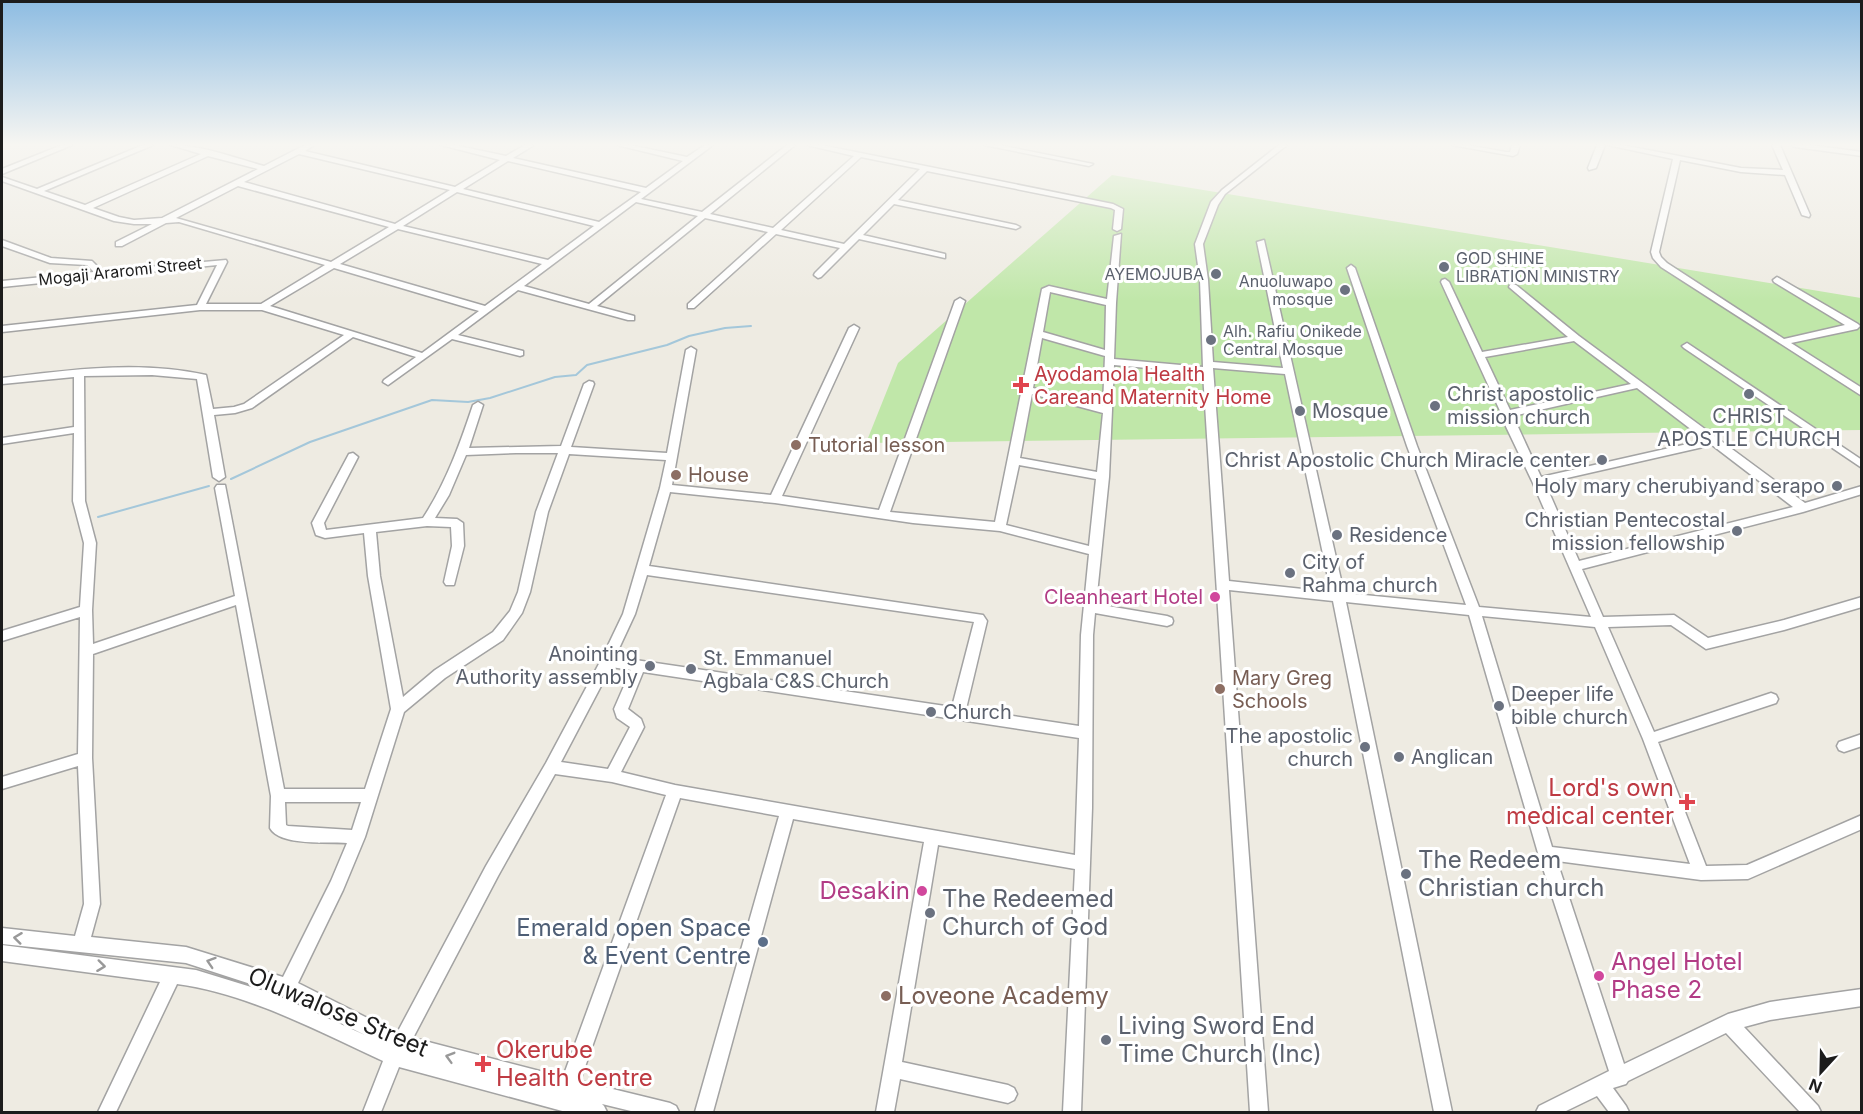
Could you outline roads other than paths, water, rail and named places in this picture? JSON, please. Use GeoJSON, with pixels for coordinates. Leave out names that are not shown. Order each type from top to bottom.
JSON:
{"type":"FeatureCollection","features":[{"type":"Feature","properties":{"kind":"street"},"geometry":{"type":"LineString","coordinates":[[55,197],[117,219],[134,222],[178,220],[487,310]]}},
{"type":"Feature","properties":{"kind":"street"},"geometry":{"type":"LineString","coordinates":[[86,208],[111,197]]}},
{"type":"Feature","properties":{"kind":"street"},"geometry":{"type":"LineString","coordinates":[[119,244],[211,197]]}},
{"type":"Feature","properties":{"kind":"street"},"geometry":{"type":"LineString","coordinates":[[288,197],[398,227],[549,263]]}},
{"type":"Feature","properties":{"kind":"street"},"geometry":{"type":"LineString","coordinates":[[263,307],[447,197]]}},
{"type":"Feature","properties":{"kind":"street"},"geometry":{"type":"LineString","coordinates":[[477,197],[601,225]]}},
{"type":"Feature","properties":{"kind":"street"},"geometry":{"type":"LineString","coordinates":[[388,382],[640,197]]}},
{"type":"Feature","properties":{"kind":"street"},"geometry":{"type":"LineString","coordinates":[[590,307],[726,197]]}},
{"type":"Feature","properties":{"kind":"street"},"geometry":{"type":"LineString","coordinates":[[691,306],[814,197]]}},
{"type":"Feature","properties":{"kind":"street"},"geometry":{"type":"LineString","coordinates":[[818,275],[899,197]]}},
{"type":"Feature","properties":{"kind":"street"},"geometry":{"type":"LineString","coordinates":[[1069,197],[1119,209],[1111,303],[1108,411],[1089,607],[1087,733],[1072,1113]]}},
{"type":"Feature","properties":{"kind":"street"},"geometry":{"type":"LineString","coordinates":[[1220,197],[1214,204],[1198,244],[1204,279],[1208,367],[1260,1113]]}},
{"type":"Feature","properties":{"kind":"street"},"geometry":{"type":"LineString","coordinates":[[1668,197],[1655,252],[1657,258],[1683,278],[1862,393]]}},
{"type":"Feature","properties":{"kind":"street"},"geometry":{"type":"LineString","coordinates":[[1798,197],[1806,215]]}},
{"type":"Feature","properties":{"kind":"street"},"geometry":{"type":"LineString","coordinates":[[636,200],[846,247]]}},
{"type":"Feature","properties":{"kind":"street"},"geometry":{"type":"LineString","coordinates":[[894,202],[1016,226]]}},
{"type":"Feature","properties":{"kind":"street"},"geometry":{"type":"LineString","coordinates":[[134,222],[146,229]]}},
{"type":"Feature","properties":{"kind":"street"},"geometry":{"type":"LineString","coordinates":[[857,236],[942,256]]}},
{"type":"Feature","properties":{"kind":"street"},"geometry":{"type":"LineString","coordinates":[[1261,242],[1338,595],[1443,1113]]}},
{"type":"Feature","properties":{"kind":"street"},"geometry":{"type":"LineString","coordinates":[[2,243],[50,260],[89,263],[99,273]]}},
{"type":"Feature","properties":{"kind":"street","name":"Mogaji Araromi Street"},"geometry":{"type":"LineString","coordinates":[[2,284],[224,262],[200,308]]}},
{"type":"Feature","properties":{"kind":"street"},"geometry":{"type":"LineString","coordinates":[[1351,268],[1474,611],[1546,853],[1620,1078]]}},
{"type":"Feature","properties":{"kind":"street"},"geometry":{"type":"LineString","coordinates":[[1778,280],[1858,326]]}},
{"type":"Feature","properties":{"kind":"street"},"geometry":{"type":"LineString","coordinates":[[1445,282],[1538,481],[1597,622],[1650,739],[1701,873]]}},
{"type":"Feature","properties":{"kind":"street"},"geometry":{"type":"LineString","coordinates":[[518,287],[631,318]]}},
{"type":"Feature","properties":{"kind":"street"},"geometry":{"type":"LineString","coordinates":[[1513,287],[1576,338],[1803,508]]}},
{"type":"Feature","properties":{"kind":"street"},"geometry":{"type":"LineString","coordinates":[[1000,527],[1015,461],[1047,290],[1111,303]]}},
{"type":"Feature","properties":{"kind":"street"},"geometry":{"type":"LineString","coordinates":[[883,514],[960,301]]}},
{"type":"Feature","properties":{"kind":"street"},"geometry":{"type":"LineString","coordinates":[[2,329],[200,308],[263,307],[423,356]]}},
{"type":"Feature","properties":{"kind":"street"},"geometry":{"type":"LineString","coordinates":[[1783,342],[1858,326]]}},
{"type":"Feature","properties":{"kind":"street"},"geometry":{"type":"LineString","coordinates":[[776,500],[854,328]]}},
{"type":"Feature","properties":{"kind":"street"},"geometry":{"type":"LineString","coordinates":[[1040,334],[1110,358],[1208,367],[1289,371]]}},
{"type":"Feature","properties":{"kind":"street"},"geometry":{"type":"LineString","coordinates":[[209,412],[235,410],[248,406],[350,335]]}},
{"type":"Feature","properties":{"kind":"street"},"geometry":{"type":"LineString","coordinates":[[452,336],[520,353]]}},
{"type":"Feature","properties":{"kind":"street"},"geometry":{"type":"LineString","coordinates":[[1480,355],[1576,338]]}},
{"type":"Feature","properties":{"kind":"street"},"geometry":{"type":"LineString","coordinates":[[1687,346],[1862,465]]}},
{"type":"Feature","properties":{"kind":"street"},"geometry":{"type":"LineString","coordinates":[[372,1113],[398,1050],[492,871],[608,661],[629,614],[666,488],[691,350]]}},
{"type":"Feature","properties":{"kind":"street"},"geometry":{"type":"LineString","coordinates":[[79,372],[79,501],[90,543],[86,610],[85,758],[92,904],[81,945]]}},
{"type":"Feature","properties":{"kind":"street"},"geometry":{"type":"LineString","coordinates":[[2,381],[79,372],[141,372],[202,377],[240,598],[278,796],[278,828],[281,831],[357,837]]}},
{"type":"Feature","properties":{"kind":"street"},"geometry":{"type":"LineString","coordinates":[[398,709],[440,674],[498,636],[516,613],[524,592],[542,512],[589,384]]}},
{"type":"Feature","properties":{"kind":"street"},"geometry":{"type":"LineString","coordinates":[[1506,414],[1639,385]]}},
{"type":"Feature","properties":{"kind":"street"},"geometry":{"type":"LineString","coordinates":[[1028,390],[1108,411]]}},
{"type":"Feature","properties":{"kind":"street"},"geometry":{"type":"LineString","coordinates":[[427,522],[463,452],[478,405]]}},
{"type":"Feature","properties":{"kind":"street"},"geometry":{"type":"LineString","coordinates":[[2,441],[80,429]]}},
{"type":"Feature","properties":{"kind":"street"},"geometry":{"type":"LineString","coordinates":[[1538,481],[1714,441]]}},
{"type":"Feature","properties":{"kind":"street"},"geometry":{"type":"LineString","coordinates":[[463,452],[515,447],[673,457]]}},
{"type":"Feature","properties":{"kind":"street"},"geometry":{"type":"LineString","coordinates":[[353,457],[318,524],[322,533],[453,521],[458,525],[458,546],[450,582]]}},
{"type":"Feature","properties":{"kind":"street"},"geometry":{"type":"LineString","coordinates":[[1015,461],[1103,477]]}},
{"type":"Feature","properties":{"kind":"street"},"geometry":{"type":"LineString","coordinates":[[666,488],[1000,527],[1094,551]]}},
{"type":"Feature","properties":{"kind":"street"},"geometry":{"type":"LineString","coordinates":[[1574,567],[1803,508],[1862,490]]}},
{"type":"Feature","properties":{"kind":"street"},"geometry":{"type":"LineString","coordinates":[[287,987],[337,885],[357,837],[398,709],[374,576],[370,530]]}},
{"type":"Feature","properties":{"kind":"street"},"geometry":{"type":"LineString","coordinates":[[643,570],[979,618],[981,621],[958,712]]}},
{"type":"Feature","properties":{"kind":"street"},"geometry":{"type":"LineString","coordinates":[[1223,585],[1597,622],[1674,620],[1706,644],[1784,625],[1862,602]]}},
{"type":"Feature","properties":{"kind":"street"},"geometry":{"type":"LineString","coordinates":[[87,651],[240,598]]}},
{"type":"Feature","properties":{"kind":"street"},"geometry":{"type":"LineString","coordinates":[[1089,607],[1167,621]]}},
{"type":"Feature","properties":{"kind":"street"},"geometry":{"type":"LineString","coordinates":[[2,636],[86,610]]}},
{"type":"Feature","properties":{"kind":"street"},"geometry":{"type":"LineString","coordinates":[[608,661],[1087,733]]}},
{"type":"Feature","properties":{"kind":"street"},"geometry":{"type":"LineString","coordinates":[[612,776],[637,727],[636,723],[622,714],[621,709],[639,666]]}},
{"type":"Feature","properties":{"kind":"street"},"geometry":{"type":"LineString","coordinates":[[1650,739],[1771,699]]}},
{"type":"Feature","properties":{"kind":"street"},"geometry":{"type":"LineString","coordinates":[[1844,746],[1862,740]]}},
{"type":"Feature","properties":{"kind":"street"},"geometry":{"type":"LineString","coordinates":[[2,783],[85,758]]}},
{"type":"Feature","properties":{"kind":"street"},"geometry":{"type":"LineString","coordinates":[[551,767],[612,776],[675,791],[1082,863]]}},
{"type":"Feature","properties":{"kind":"street"},"geometry":{"type":"LineString","coordinates":[[568,1088],[675,791]]}},
{"type":"Feature","properties":{"kind":"street"},"geometry":{"type":"LineString","coordinates":[[278,796],[372,795]]}},
{"type":"Feature","properties":{"kind":"street"},"geometry":{"type":"LineString","coordinates":[[704,1113],[788,811]]}},
{"type":"Feature","properties":{"kind":"street"},"geometry":{"type":"LineString","coordinates":[[1546,853],[1701,873],[1748,872],[1862,822]]}},
{"type":"Feature","properties":{"kind":"street"},"geometry":{"type":"LineString","coordinates":[[885,1113],[933,837]]}},
{"type":"Feature","properties":{"kind":"street","name":"Oluwalose Street"},"geometry":{"type":"LineString","coordinates":[[2,936],[186,955],[287,987],[398,1050],[660,1111]]}},
{"type":"Feature","properties":{"kind":"street","name":"Oluwalose Street"},"geometry":{"type":"LineString","coordinates":[[2,953],[196,978],[274,1003],[398,1050],[598,1113]]}},
{"type":"Feature","properties":{"kind":"street"},"geometry":{"type":"LineString","coordinates":[[107,1113],[173,974]]}},
{"type":"Feature","properties":{"kind":"street"},"geometry":{"type":"LineString","coordinates":[[1545,1113],[1728,1023],[1770,1011],[1862,997]]}},
{"type":"Feature","properties":{"kind":"street"},"geometry":{"type":"LineString","coordinates":[[1728,1023],[1812,1113]]}},
{"type":"Feature","properties":{"kind":"street"},"geometry":{"type":"LineString","coordinates":[[893,1069],[1008,1094]]}},
{"type":"Feature","properties":{"kind":"street"},"geometry":{"type":"LineString","coordinates":[[1600,1086],[1620,1113]]}},
{"type":"Feature","properties":{"kind":"waterway"},"geometry":{"type":"LineString","coordinates":[[231,479],[310,442],[432,400],[468,402],[490,398],[555,377],[576,375],[587,365],[667,345],[689,336],[725,328],[751,326]]}},
{"type":"Feature","properties":{"kind":"waterway"},"geometry":{"type":"LineString","coordinates":[[98,517],[209,486]]}},
{"type":"Feature","properties":{"kind":"place","name":"GOD SHINE LIBRATION MINISTRY"},"geometry":{"type":"Point","coordinates":[1444,267]}},
{"type":"Feature","properties":{"kind":"place","name":"AYEMOJUBA"},"geometry":{"type":"Point","coordinates":[1216,274]}},
{"type":"Feature","properties":{"kind":"place","name":"Anuoluwapo mosque"},"geometry":{"type":"Point","coordinates":[1345,290]}},
{"type":"Feature","properties":{"kind":"place","name":"Alh. Rafiu Onikede Central Mosque"},"geometry":{"type":"Point","coordinates":[1211,340]}},
{"type":"Feature","properties":{"kind":"place","name":"Ayodamola Health Careand Maternity Home"},"geometry":{"type":"Point","coordinates":[1021,385]}},
{"type":"Feature","properties":{"kind":"place","name":"CHRIST APOSTLE CHURCH"},"geometry":{"type":"Point","coordinates":[1749,394]}},
{"type":"Feature","properties":{"kind":"place","name":"Christ apostolic mission church"},"geometry":{"type":"Point","coordinates":[1435,406]}},
{"type":"Feature","properties":{"kind":"place","name":"Mosque"},"geometry":{"type":"Point","coordinates":[1300,411]}},
{"type":"Feature","properties":{"kind":"place","name":"Tutorial lesson"},"geometry":{"type":"Point","coordinates":[796,445]}},
{"type":"Feature","properties":{"kind":"place","name":"Christ Apostolic Church Miracle center"},"geometry":{"type":"Point","coordinates":[1602,460]}},
{"type":"Feature","properties":{"kind":"place","name":"House"},"geometry":{"type":"Point","coordinates":[676,475]}},
{"type":"Feature","properties":{"kind":"place","name":"Holy mary cherubiyand serapo"},"geometry":{"type":"Point","coordinates":[1837,486]}},
{"type":"Feature","properties":{"kind":"place","name":"Christian Pentecostal mission fellowship"},"geometry":{"type":"Point","coordinates":[1737,531]}},
{"type":"Feature","properties":{"kind":"place","name":"Residence"},"geometry":{"type":"Point","coordinates":[1337,535]}},
{"type":"Feature","properties":{"kind":"place","name":"City of Rahma church"},"geometry":{"type":"Point","coordinates":[1290,573]}},
{"type":"Feature","properties":{"kind":"place","name":"Cleanheart Hotel"},"geometry":{"type":"Point","coordinates":[1215,597]}},
{"type":"Feature","properties":{"kind":"place","name":"Anointing Authority assembly"},"geometry":{"type":"Point","coordinates":[650,666]}},
{"type":"Feature","properties":{"kind":"place","name":"St. Emmanuel Agbala C&S Church"},"geometry":{"type":"Point","coordinates":[691,669]}},
{"type":"Feature","properties":{"kind":"place","name":"Mary Greg Schools"},"geometry":{"type":"Point","coordinates":[1220,689]}},
{"type":"Feature","properties":{"kind":"place","name":"Deeper life bible church"},"geometry":{"type":"Point","coordinates":[1499,706]}},
{"type":"Feature","properties":{"kind":"place","name":"Church"},"geometry":{"type":"Point","coordinates":[931,712]}},
{"type":"Feature","properties":{"kind":"place","name":"The apostolic church"},"geometry":{"type":"Point","coordinates":[1365,747]}},
{"type":"Feature","properties":{"kind":"place","name":"Anglican"},"geometry":{"type":"Point","coordinates":[1399,757]}},
{"type":"Feature","properties":{"kind":"place","name":"Lord's own medical center"},"geometry":{"type":"Point","coordinates":[1687,802]}},
{"type":"Feature","properties":{"kind":"place","name":"The Redeem Christian church"},"geometry":{"type":"Point","coordinates":[1406,874]}},
{"type":"Feature","properties":{"kind":"place","name":"Desakin"},"geometry":{"type":"Point","coordinates":[922,891]}},
{"type":"Feature","properties":{"kind":"place","name":"The Redeemed Church of God"},"geometry":{"type":"Point","coordinates":[930,913]}},
{"type":"Feature","properties":{"kind":"place","name":"Emerald open Space & Event Centre"},"geometry":{"type":"Point","coordinates":[763,942]}},
{"type":"Feature","properties":{"kind":"place","name":"Angel Hotel Phase 2"},"geometry":{"type":"Point","coordinates":[1599,976]}},
{"type":"Feature","properties":{"kind":"place","name":"Loveone Academy"},"geometry":{"type":"Point","coordinates":[886,996]}},
{"type":"Feature","properties":{"kind":"place","name":"Living Sword End Time Church (Inc)"},"geometry":{"type":"Point","coordinates":[1106,1040]}},
{"type":"Feature","properties":{"kind":"place","name":"Okerube Health Centre"},"geometry":{"type":"Point","coordinates":[483,1064]}}]}
